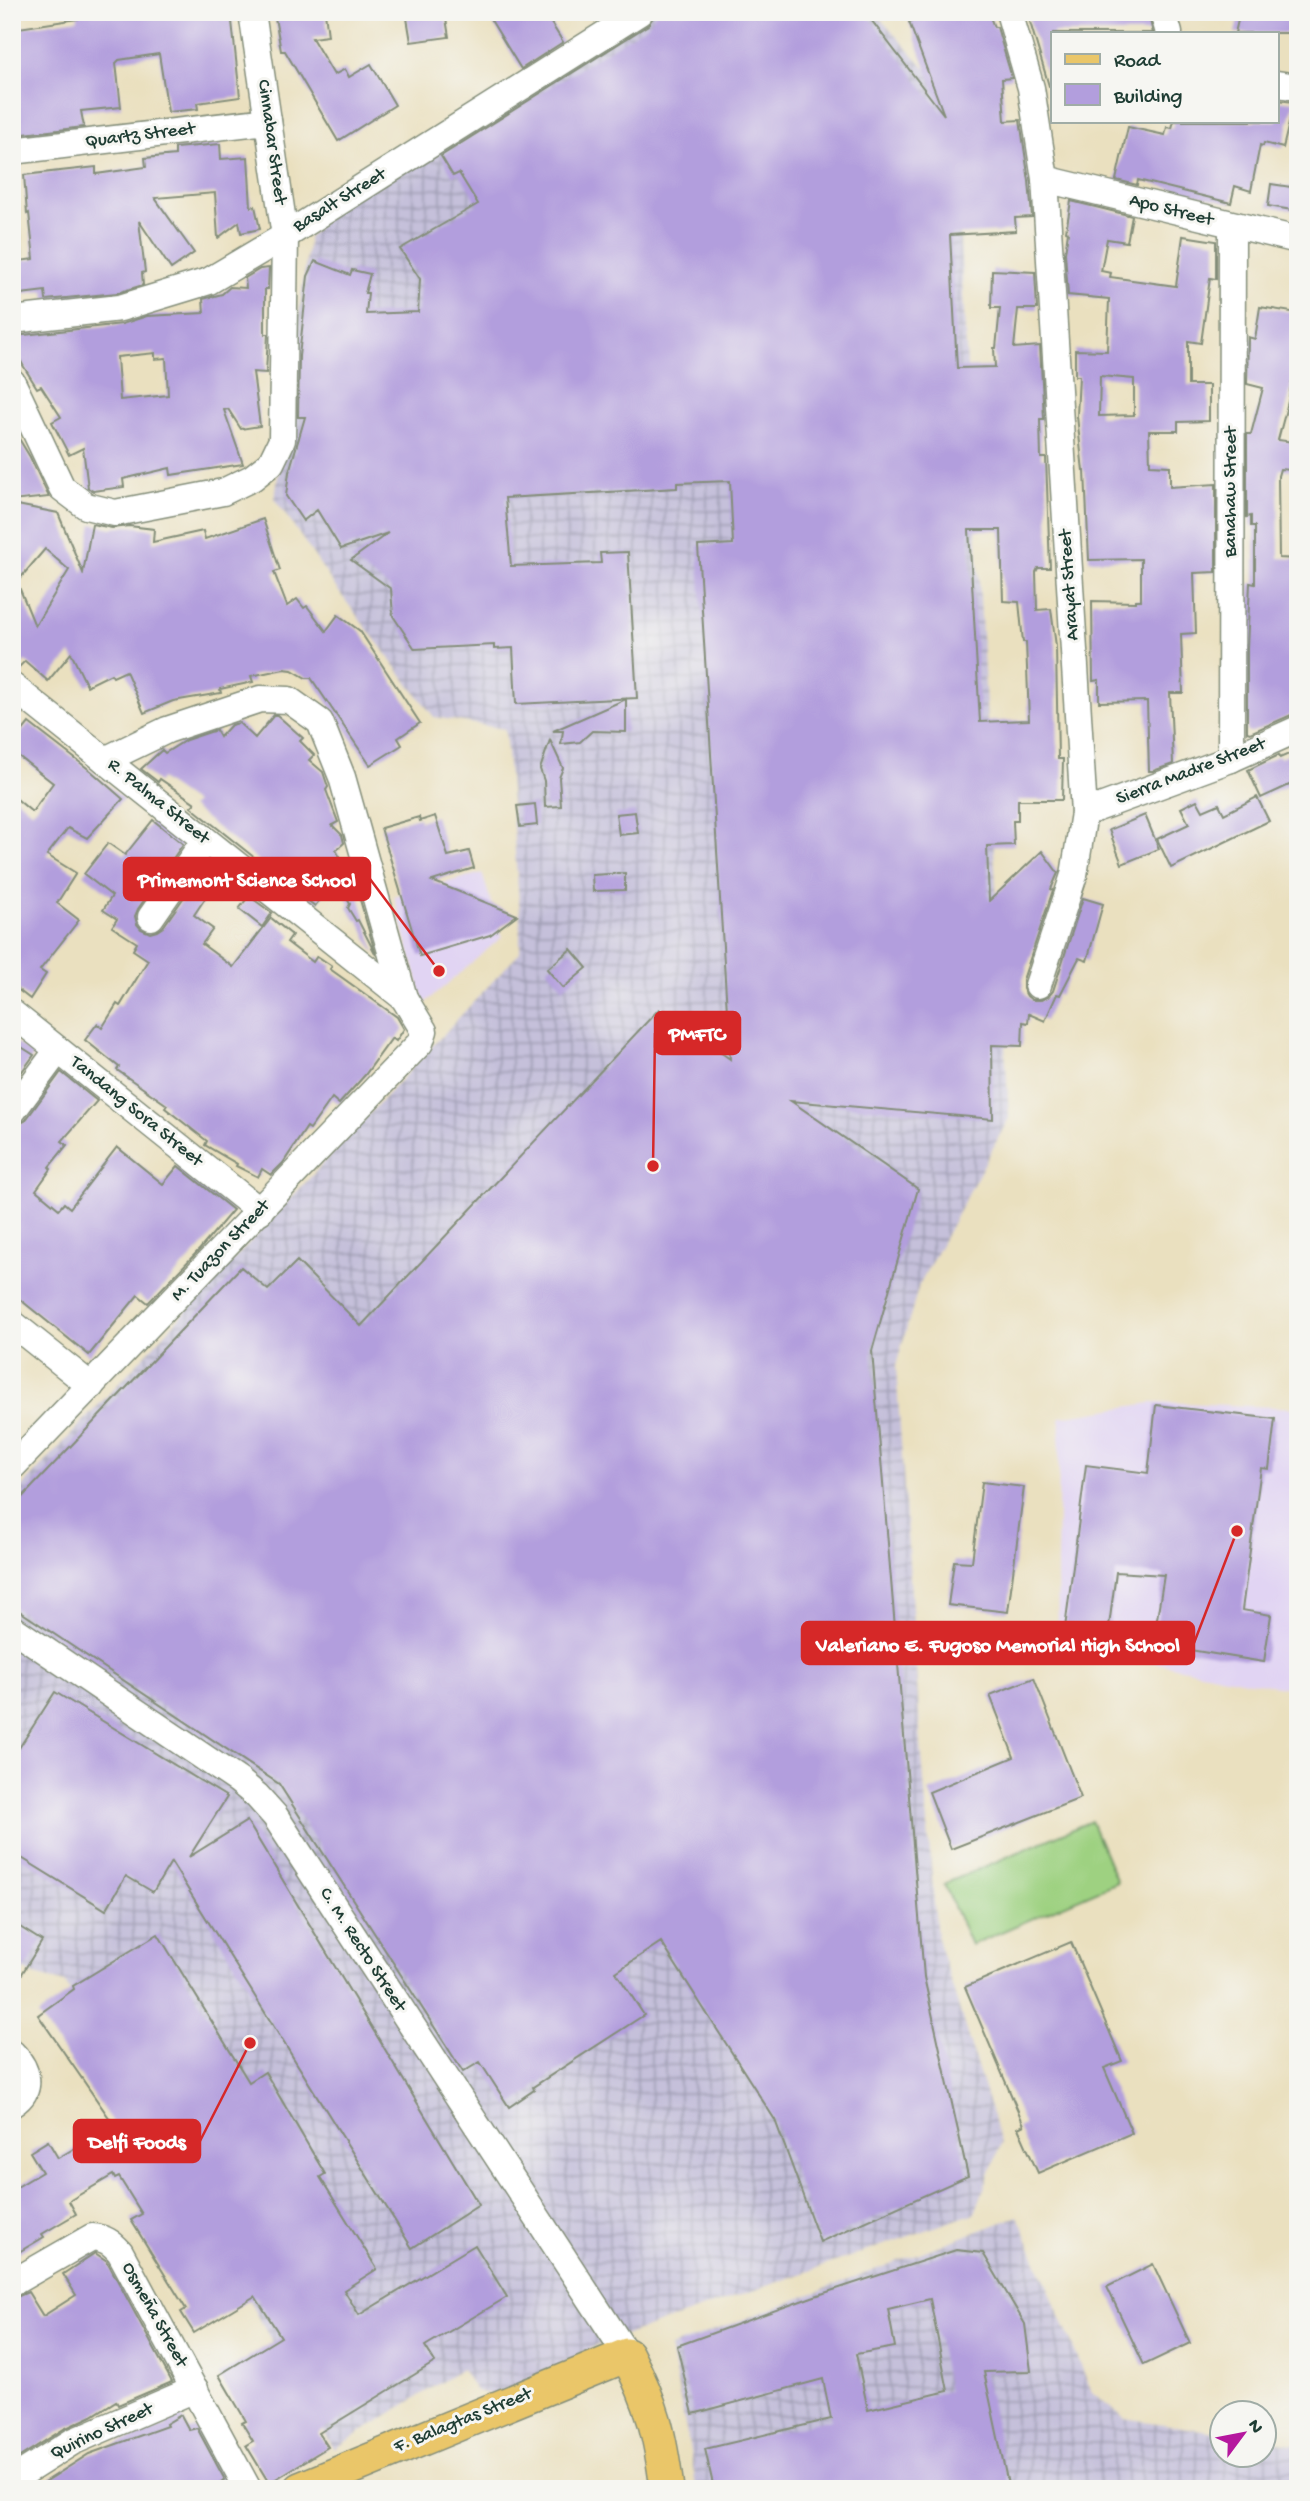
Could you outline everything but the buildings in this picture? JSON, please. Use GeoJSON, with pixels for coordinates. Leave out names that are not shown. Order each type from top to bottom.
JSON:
{"type":"FeatureCollection","features":[{"type":"Feature","properties":{"kind":"main road","name":"F. Balagtas Street"},"geometry":{"type":"LineString","coordinates":[[300,2489],[627,2355]]}},
{"type":"Feature","properties":{"kind":"main road"},"geometry":{"type":"LineString","coordinates":[[627,2355],[654,2414],[661,2442],[667,2489]]}},
{"type":"Feature","properties":{"kind":"street","name":"Cinnabar Street"},"geometry":{"type":"LineString","coordinates":[[12,382],[62,488],[86,506],[116,513],[223,492],[252,478],[271,463],[282,440],[285,236],[252,12]]}},
{"type":"Feature","properties":{"kind":"street","name":"Basalt Street"},"geometry":{"type":"LineString","coordinates":[[12,320],[120,308],[209,281],[640,12]]}},
{"type":"Feature","properties":{"kind":"street","name":"Arayat Street"},"geometry":{"type":"LineString","coordinates":[[1009,12],[1031,88],[1045,179],[1084,813],[1074,875],[1038,985]]}},
{"type":"Feature","properties":{"kind":"street"},"geometry":{"type":"LineString","coordinates":[[1163,12],[1169,32]]}},
{"type":"Feature","properties":{"kind":"street"},"geometry":{"type":"LineString","coordinates":[[1278,83],[1298,87]]}},
{"type":"Feature","properties":{"kind":"street","name":"Quartz Street"},"geometry":{"type":"LineString","coordinates":[[12,151],[268,121]]}},
{"type":"Feature","properties":{"kind":"street","name":"Apo Street"},"geometry":{"type":"LineString","coordinates":[[1045,179],[1298,240]]}},
{"type":"Feature","properties":{"kind":"street","name":"Banahaw Street"},"geometry":{"type":"LineString","coordinates":[[1231,759],[1232,226]]}},
{"type":"Feature","properties":{"kind":"street","name":"R. Palma Street"},"geometry":{"type":"LineString","coordinates":[[12,686],[404,998],[424,1031]]}},
{"type":"Feature","properties":{"kind":"street"},"geometry":{"type":"LineString","coordinates":[[106,760],[167,730],[260,699],[289,700],[320,722],[342,776],[404,998]]}},
{"type":"Feature","properties":{"kind":"street","name":"Sierra Madre Street"},"geometry":{"type":"LineString","coordinates":[[1084,813],[1231,759],[1298,729]]}},
{"type":"Feature","properties":{"kind":"street"},"geometry":{"type":"LineString","coordinates":[[151,917],[205,840]]}},
{"type":"Feature","properties":{"kind":"street","name":"Tandang Sora Street"},"geometry":{"type":"LineString","coordinates":[[12,1013],[260,1211]]}},
{"type":"Feature","properties":{"kind":"street","name":"M. Tuazon Street"},"geometry":{"type":"LineString","coordinates":[[12,1467],[420,1043],[424,1031]]}},
{"type":"Feature","properties":{"kind":"street"},"geometry":{"type":"LineString","coordinates":[[12,1112],[58,1050]]}},
{"type":"Feature","properties":{"kind":"street"},"geometry":{"type":"LineString","coordinates":[[12,1323],[90,1386]]}},
{"type":"Feature","properties":{"kind":"street","name":"C. M. Recto Street"},"geometry":{"type":"LineString","coordinates":[[12,1628],[239,1781],[275,1816],[627,2355]]}},
{"type":"Feature","properties":{"kind":"street"},"geometry":{"type":"LineString","coordinates":[[12,2053],[23,2066],[27,2076],[26,2088],[20,2099],[12,2104]]}},
{"type":"Feature","properties":{"kind":"street","name":"Osmeña Street"},"geometry":{"type":"LineString","coordinates":[[12,2283],[92,2237],[102,2237],[120,2252],[248,2489]]}},
{"type":"Feature","properties":{"kind":"street","name":"Quirino Street"},"geometry":{"type":"LineString","coordinates":[[12,2480],[72,2441],[195,2389]]}},
{"type":"Feature","properties":{"kind":"shaded area"},"geometry":{"type":"Polygon","coordinates":[[[646,12],[874,12],[952,97],[1009,1118],[919,1285],[896,1366],[937,1938],[1001,2143],[975,2213],[598,2345],[499,2396],[476,2391],[462,2369],[334,2449],[65,1983],[35,1975],[12,1963],[12,1498],[520,952],[520,913],[505,729],[434,717],[336,588],[275,499],[309,237],[348,194],[646,12]]]}},
{"type":"Feature","properties":{"kind":"shaded area"},"geometry":{"type":"Polygon","coordinates":[[[482,873],[502,937],[424,1004],[394,896],[482,873]]]}},
{"type":"Feature","properties":{"kind":"shaded area"},"geometry":{"type":"Polygon","coordinates":[[[1158,1402],[1298,1408],[1298,1689],[1250,1682],[1058,1643],[1060,1417],[1158,1402]]]}},
{"type":"Feature","properties":{"kind":"shaded area"},"geometry":{"type":"Polygon","coordinates":[[[1018,2216],[1092,2392],[1124,2418],[1208,2431],[1208,2470],[1278,2470],[1278,2442],[1298,2445],[1298,2489],[696,2489],[670,2347],[1018,2216]]]}},
{"type":"Feature","properties":{"kind":"green space"},"geometry":{"type":"Polygon","coordinates":[[[12,174],[15,174],[22,258],[12,259],[12,174]]]}},
{"type":"Feature","properties":{"kind":"green space"},"geometry":{"type":"Polygon","coordinates":[[[1091,1821],[1117,1882],[971,1945],[944,1884],[1091,1821]]]}},
{"type":"Feature","properties":{"kind":"place","name":"Primemont Science School"},"geometry":{"type":"Point","coordinates":[439,971]}},
{"type":"Feature","properties":{"kind":"place","name":"PMFTC"},"geometry":{"type":"Point","coordinates":[653,1166]}},
{"type":"Feature","properties":{"kind":"place","name":"Valeriano E. Fugoso Memorial High School"},"geometry":{"type":"Point","coordinates":[1237,1531]}},
{"type":"Feature","properties":{"kind":"place","name":"Delfi Foods"},"geometry":{"type":"Point","coordinates":[250,2043]}}]}
